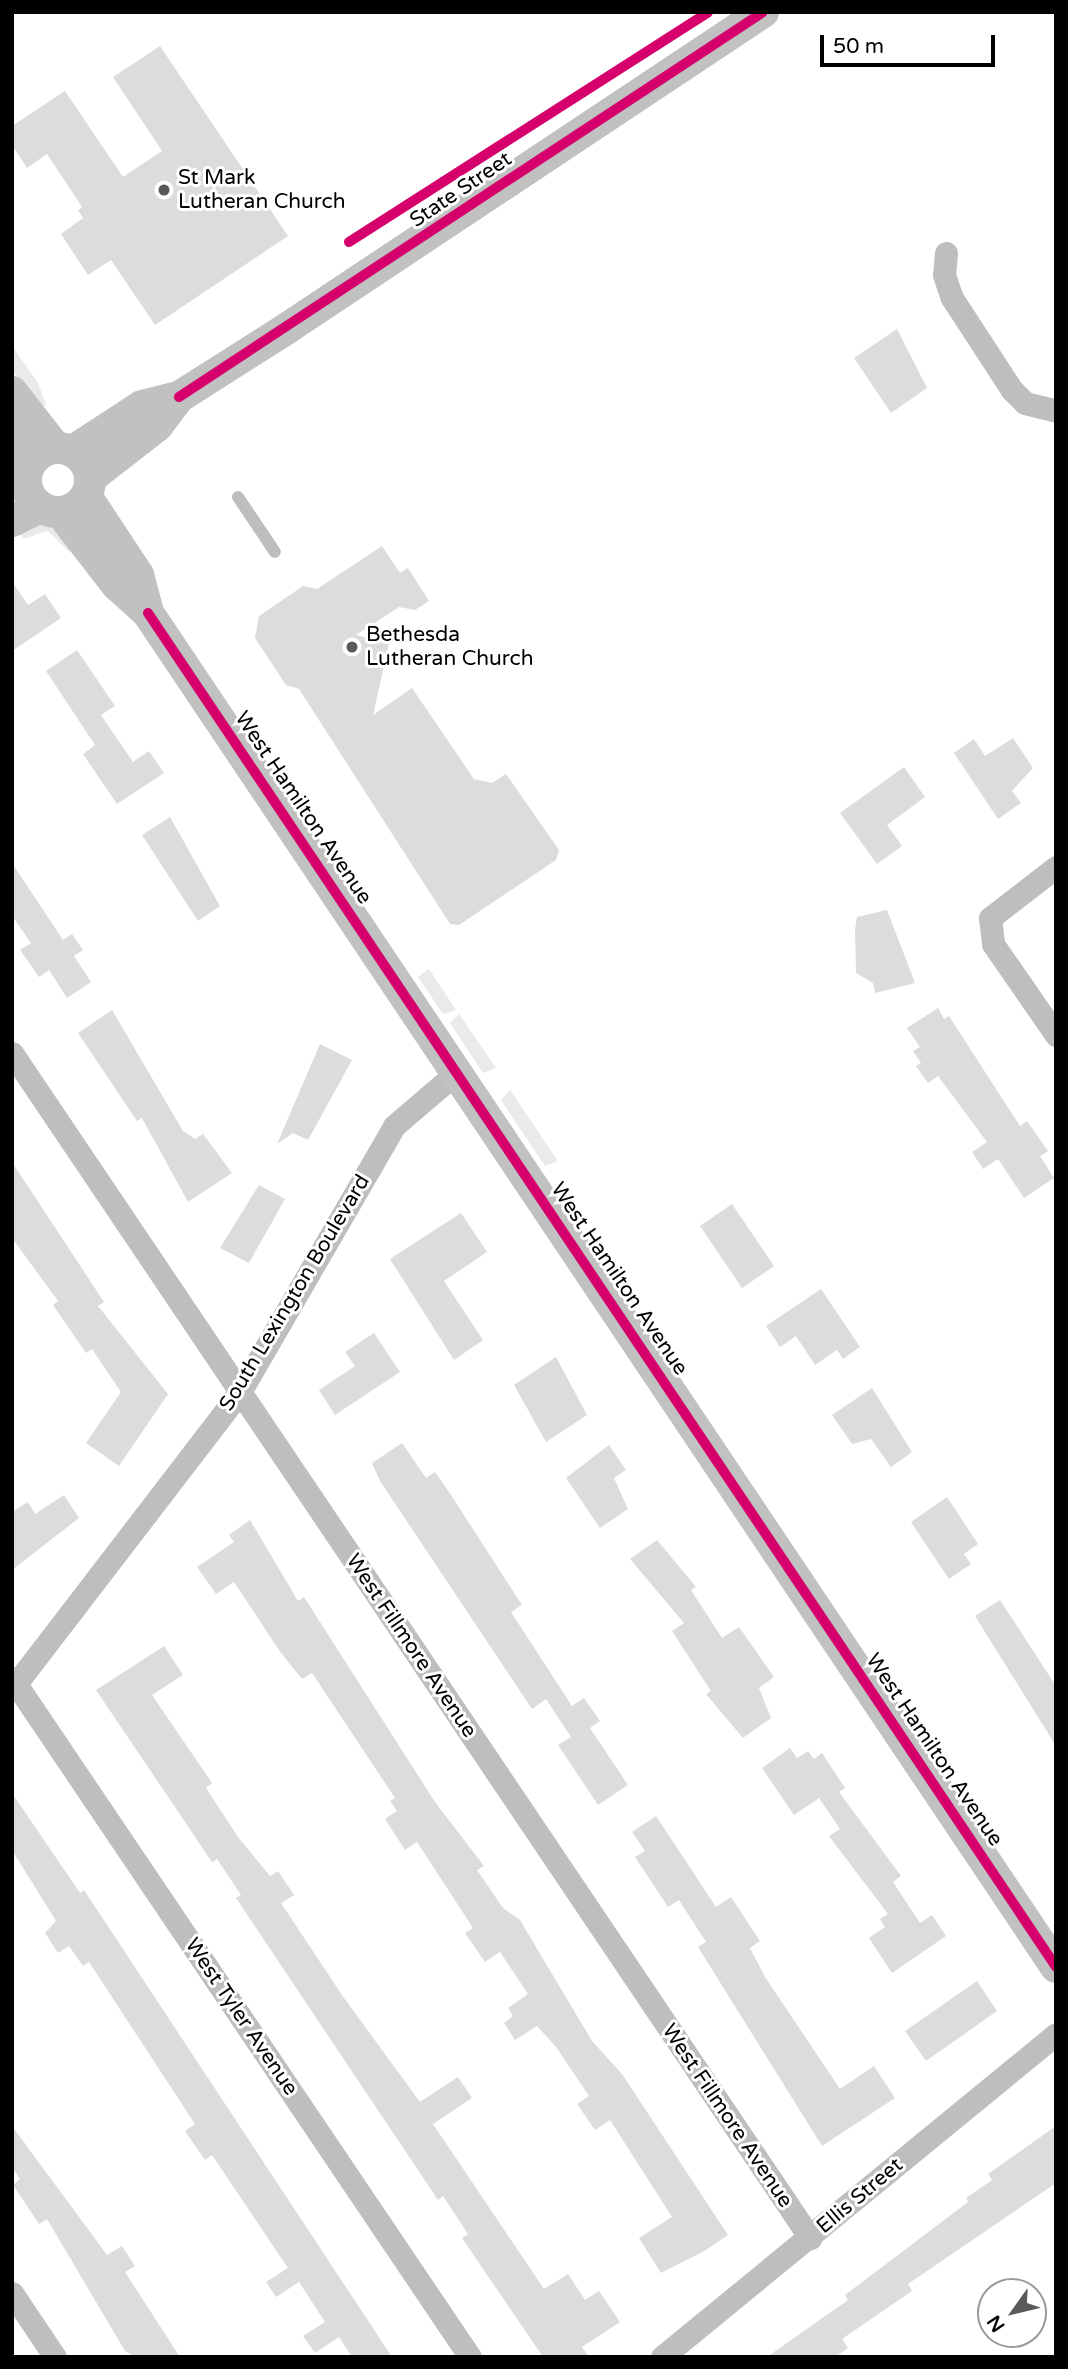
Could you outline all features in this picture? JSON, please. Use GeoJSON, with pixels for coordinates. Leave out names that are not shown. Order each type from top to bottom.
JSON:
{"type":"FeatureCollection","features":[{"type":"Feature","properties":{"kind":"street","name":"State Street"},"geometry":{"type":"LineString","coordinates":[[12,521],[52,481],[142,406],[179,397],[763,12]]}},
{"type":"Feature","properties":{"kind":"street"},"geometry":{"type":"LineString","coordinates":[[946,253],[944,275],[952,298],[1012,390],[1033,407],[1056,411]]}},
{"type":"Feature","properties":{"kind":"street"},"geometry":{"type":"LineString","coordinates":[[12,392],[52,481]]}},
{"type":"Feature","properties":{"kind":"street"},"geometry":{"type":"LineString","coordinates":[[12,430],[52,481]]}},
{"type":"Feature","properties":{"kind":"street","name":"West Hamilton Avenue"},"geometry":{"type":"LineString","coordinates":[[52,481],[138,575],[148,613],[1056,1967]]}},
{"type":"Feature","properties":{"kind":"street"},"geometry":{"type":"LineString","coordinates":[[1056,867],[990,918],[993,944],[1056,1035]]}},
{"type":"Feature","properties":{"kind":"street","name":"West Fillmore Avenue"},"geometry":{"type":"LineString","coordinates":[[12,1053],[810,2238]]}},
{"type":"Feature","properties":{"kind":"street","name":"South Lexington Boulevard"},"geometry":{"type":"LineString","coordinates":[[14,1684],[240,1392],[394,1126],[457,1072]]}},
{"type":"Feature","properties":{"kind":"street","name":"West Tyler Avenue"},"geometry":{"type":"LineString","coordinates":[[14,1684],[470,2357]]}},
{"type":"Feature","properties":{"kind":"street","name":"Ellis Street"},"geometry":{"type":"LineString","coordinates":[[662,2357],[1056,2034]]}},
{"type":"Feature","properties":{"kind":"street"},"geometry":{"type":"LineString","coordinates":[[12,2293],[55,2357]]}},
{"type":"Feature","properties":{"kind":"lane"},"geometry":{"type":"LineString","coordinates":[[239,497],[275,552]]}},
{"type":"Feature","properties":{"kind":"shaded area"},"geometry":{"type":"Polygon","coordinates":[[[12,346],[38,383],[46,405],[38,408],[12,370],[12,346]]]}},
{"type":"Feature","properties":{"kind":"shaded area"},"geometry":{"type":"Polygon","coordinates":[[[44,522],[74,545],[69,552],[48,531],[23,539],[19,531],[44,522]]]}},
{"type":"Feature","properties":{"kind":"shaded area"},"geometry":{"type":"Polygon","coordinates":[[[429,969],[456,1010],[443,1014],[418,977],[429,969]]]}},
{"type":"Feature","properties":{"kind":"shaded area"},"geometry":{"type":"Polygon","coordinates":[[[459,1014],[496,1068],[483,1073],[450,1023],[459,1014]]]}},
{"type":"Feature","properties":{"kind":"shaded area"},"geometry":{"type":"Polygon","coordinates":[[[510,1090],[558,1161],[545,1166],[501,1100],[510,1090]]]}},
{"type":"Feature","properties":{"kind":"building","name":"St Mark Lutheran Church"},"geometry":{"type":"Polygon","coordinates":[[[160,46],[288,236],[155,325],[111,260],[88,275],[61,234],[83,218],[78,210],[82,207],[47,154],[27,168],[12,145],[12,126],[65,91],[123,177],[162,151],[113,77],[160,46]]]}},
{"type":"Feature","properties":{"kind":"building"},"geometry":{"type":"Polygon","coordinates":[[[897,329],[927,388],[891,413],[854,358],[897,329]]]}},
{"type":"Feature","properties":{"kind":"building","name":"Bethesda Lutheran Church"},"geometry":{"type":"Polygon","coordinates":[[[382,546],[400,573],[408,568],[429,601],[415,610],[399,607],[356,635],[389,643],[373,715],[412,688],[474,779],[492,783],[506,774],[559,850],[556,860],[459,925],[450,924],[299,689],[286,685],[255,638],[259,616],[303,586],[317,589],[382,546]]]}},
{"type":"Feature","properties":{"kind":"building"},"geometry":{"type":"Polygon","coordinates":[[[12,581],[28,605],[45,594],[61,618],[12,651],[12,581]]]}},
{"type":"Feature","properties":{"kind":"building"},"geometry":{"type":"Polygon","coordinates":[[[77,650],[115,706],[101,715],[133,762],[149,751],[164,773],[117,804],[83,754],[95,745],[46,671],[77,650]]]}},
{"type":"Feature","properties":{"kind":"building"},"geometry":{"type":"Polygon","coordinates":[[[1013,738],[1033,768],[1012,791],[1021,803],[998,819],[954,753],[974,739],[985,756],[1013,738]]]}},
{"type":"Feature","properties":{"kind":"building"},"geometry":{"type":"Polygon","coordinates":[[[904,767],[925,797],[887,825],[902,846],[877,864],[840,813],[904,767]]]}},
{"type":"Feature","properties":{"kind":"building"},"geometry":{"type":"Polygon","coordinates":[[[170,817],[220,906],[198,921],[142,835],[170,817]]]}},
{"type":"Feature","properties":{"kind":"building"},"geometry":{"type":"Polygon","coordinates":[[[12,863],[63,940],[72,934],[83,950],[74,956],[91,982],[67,998],[49,970],[39,977],[20,950],[31,943],[12,916],[12,863]]]}},
{"type":"Feature","properties":{"kind":"building"},"geometry":{"type":"Polygon","coordinates":[[[887,910],[915,983],[875,993],[873,983],[856,973],[855,930],[857,917],[887,910]]]}},
{"type":"Feature","properties":{"kind":"building"},"geometry":{"type":"Polygon","coordinates":[[[938,1008],[944,1019],[949,1016],[1020,1126],[1027,1121],[1048,1151],[1040,1156],[1054,1178],[1024,1198],[998,1159],[983,1169],[972,1152],[987,1142],[938,1076],[928,1083],[916,1066],[921,1063],[913,1051],[920,1047],[907,1028],[938,1008]]]}},
{"type":"Feature","properties":{"kind":"building"},"geometry":{"type":"Polygon","coordinates":[[[112,1010],[183,1131],[195,1139],[203,1134],[232,1173],[188,1202],[142,1118],[137,1121],[78,1033],[112,1010]]]}},
{"type":"Feature","properties":{"kind":"building"},"geometry":{"type":"Polygon","coordinates":[[[320,1044],[352,1060],[308,1140],[293,1133],[277,1144],[320,1044]]]}},
{"type":"Feature","properties":{"kind":"building"},"geometry":{"type":"Polygon","coordinates":[[[12,1162],[104,1302],[98,1306],[168,1394],[119,1466],[86,1443],[121,1392],[92,1349],[86,1353],[53,1305],[58,1301],[12,1238],[12,1162]]]}},
{"type":"Feature","properties":{"kind":"building"},"geometry":{"type":"Polygon","coordinates":[[[259,1185],[285,1199],[249,1263],[220,1248],[259,1185]]]}},
{"type":"Feature","properties":{"kind":"building"},"geometry":{"type":"Polygon","coordinates":[[[732,1204],[774,1266],[742,1288],[700,1226],[732,1204]]]}},
{"type":"Feature","properties":{"kind":"building"},"geometry":{"type":"Polygon","coordinates":[[[461,1213],[487,1252],[444,1281],[483,1340],[454,1360],[390,1259],[461,1213]]]}},
{"type":"Feature","properties":{"kind":"building"},"geometry":{"type":"Polygon","coordinates":[[[821,1289],[860,1347],[843,1359],[837,1350],[815,1365],[796,1336],[780,1347],[766,1326],[821,1289]]]}},
{"type":"Feature","properties":{"kind":"building"},"geometry":{"type":"Polygon","coordinates":[[[374,1333],[400,1372],[335,1415],[319,1390],[355,1366],[345,1352],[374,1333]]]}},
{"type":"Feature","properties":{"kind":"building"},"geometry":{"type":"Polygon","coordinates":[[[556,1357],[587,1415],[546,1442],[514,1385],[556,1357]]]}},
{"type":"Feature","properties":{"kind":"building"},"geometry":{"type":"Polygon","coordinates":[[[872,1388],[912,1452],[891,1467],[871,1439],[852,1444],[832,1415],[872,1388]]]}},
{"type":"Feature","properties":{"kind":"building"},"geometry":{"type":"Polygon","coordinates":[[[402,1443],[426,1478],[435,1472],[451,1495],[522,1605],[511,1612],[572,1706],[584,1698],[600,1721],[590,1728],[628,1785],[598,1805],[558,1745],[571,1737],[546,1699],[532,1709],[380,1481],[372,1463],[402,1443]]]}},
{"type":"Feature","properties":{"kind":"building"},"geometry":{"type":"Polygon","coordinates":[[[609,1445],[626,1470],[614,1478],[628,1509],[600,1528],[566,1478],[609,1445]]]}},
{"type":"Feature","properties":{"kind":"building"},"geometry":{"type":"Polygon","coordinates":[[[64,1495],[79,1518],[12,1570],[12,1512],[28,1502],[35,1514],[64,1495]]]}},
{"type":"Feature","properties":{"kind":"building"},"geometry":{"type":"Polygon","coordinates":[[[947,1497],[978,1544],[964,1554],[971,1564],[949,1579],[911,1522],[947,1497]]]}},
{"type":"Feature","properties":{"kind":"building"},"geometry":{"type":"Polygon","coordinates":[[[250,1520],[298,1601],[304,1597],[435,1802],[484,1866],[477,1870],[503,1908],[520,1920],[592,2041],[622,2074],[728,2235],[706,2250],[661,2273],[639,2238],[672,2217],[610,2120],[595,2130],[577,2104],[589,2096],[556,2047],[537,2026],[515,2040],[504,2023],[513,2016],[508,2008],[528,1994],[500,1952],[485,1962],[465,1933],[473,1928],[417,1842],[405,1850],[385,1819],[397,1811],[390,1801],[395,1798],[312,1673],[302,1679],[281,1653],[234,1582],[216,1594],[197,1567],[234,1542],[229,1535],[250,1520]]]}},
{"type":"Feature","properties":{"kind":"building"},"geometry":{"type":"Polygon","coordinates":[[[657,1540],[696,1587],[691,1590],[722,1638],[739,1627],[774,1677],[759,1688],[771,1718],[743,1738],[706,1694],[711,1691],[672,1631],[684,1623],[630,1559],[657,1540]]]}},
{"type":"Feature","properties":{"kind":"building"},"geometry":{"type":"Polygon","coordinates":[[[1000,1600],[1056,1686],[1056,1746],[975,1616],[1000,1600]]]}},
{"type":"Feature","properties":{"kind":"building"},"geometry":{"type":"Polygon","coordinates":[[[164,1646],[183,1675],[152,1695],[212,1783],[206,1788],[238,1837],[270,1876],[278,1871],[294,1895],[281,1903],[344,1998],[420,2102],[458,2077],[472,2098],[433,2124],[544,2289],[568,2274],[585,2300],[599,2291],[620,2322],[582,2347],[589,2357],[543,2357],[462,2238],[468,2234],[443,2196],[438,2200],[236,1898],[241,1895],[217,1859],[212,1862],[96,1690],[164,1646]]]}},
{"type":"Feature","properties":{"kind":"building"},"geometry":{"type":"Polygon","coordinates":[[[790,1748],[797,1758],[808,1751],[814,1759],[822,1753],[845,1788],[839,1792],[901,1876],[893,1882],[920,1923],[932,1915],[946,1936],[892,1973],[869,1938],[885,1927],[880,1919],[888,1914],[829,1836],[840,1829],[819,1798],[794,1815],[762,1768],[790,1748]]]}},
{"type":"Feature","properties":{"kind":"building"},"geometry":{"type":"Polygon","coordinates":[[[12,1793],[80,1893],[84,1890],[392,2357],[352,2357],[339,2337],[315,2353],[303,2336],[325,2322],[299,2282],[276,2297],[266,2282],[288,2268],[212,2155],[205,2160],[185,2131],[195,2124],[89,1962],[83,1966],[69,1946],[58,1953],[45,1933],[56,1921],[12,1850],[12,1793]]]}},
{"type":"Feature","properties":{"kind":"building"},"geometry":{"type":"Polygon","coordinates":[[[656,1816],[716,1907],[731,1897],[760,1941],[750,1948],[765,1977],[840,2089],[874,2066],[895,2098],[822,2146],[698,1947],[706,1942],[679,1900],[668,1907],[635,1857],[645,1851],[632,1832],[656,1816]]]}},
{"type":"Feature","properties":{"kind":"building"},"geometry":{"type":"Polygon","coordinates":[[[977,1981],[997,2011],[926,2061],[905,2031],[977,1981]]]}},
{"type":"Feature","properties":{"kind":"building"},"geometry":{"type":"Polygon","coordinates":[[[12,2126],[107,2255],[122,2246],[135,2266],[125,2272],[180,2357],[135,2357],[125,2351],[47,2219],[39,2224],[13,2185],[20,2179],[12,2167],[12,2126]]]}},
{"type":"Feature","properties":{"kind":"building"},"geometry":{"type":"Polygon","coordinates":[[[1056,2126],[1056,2183],[908,2284],[912,2291],[842,2339],[848,2348],[835,2357],[767,2357],[848,2300],[845,2295],[968,2202],[966,2198],[992,2180],[988,2174],[1056,2126]]]}},
{"type":"Feature","properties":{"kind":"cycle path"},"geometry":{"type":"LineString","coordinates":[[349,242],[708,12]]}},
{"type":"Feature","properties":{"kind":"cycle path"},"geometry":{"type":"LineString","coordinates":[[179,397],[763,12]]}},
{"type":"Feature","properties":{"kind":"cycle path"},"geometry":{"type":"LineString","coordinates":[[148,613],[1056,1967]]}},
{"type":"Feature","properties":{"kind":"place","name":"St Mark Lutheran Church"},"geometry":{"type":"Point","coordinates":[164,190]}},
{"type":"Feature","properties":{"kind":"place","name":"Bethesda Lutheran Church"},"geometry":{"type":"Point","coordinates":[352,647]}}]}
